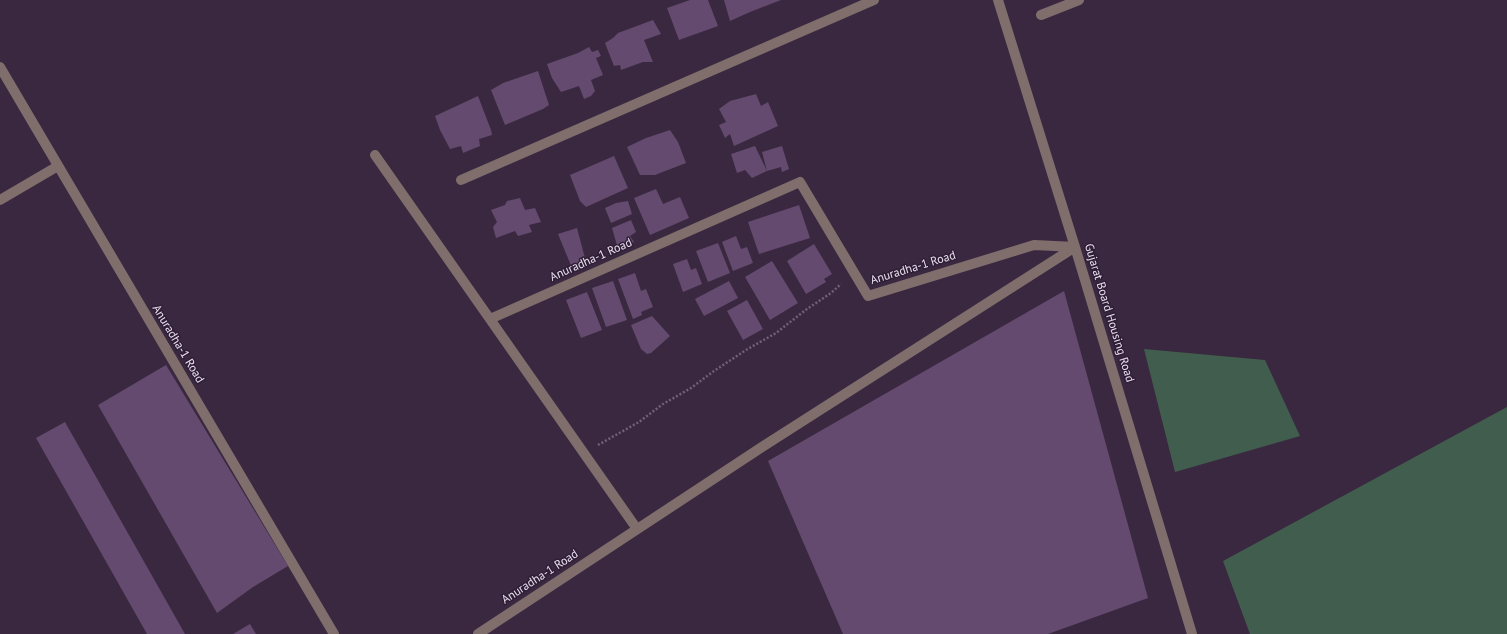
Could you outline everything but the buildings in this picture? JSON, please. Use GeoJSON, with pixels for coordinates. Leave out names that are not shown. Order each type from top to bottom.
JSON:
{"type":"FeatureCollection","features":[{"type":"Feature","properties":{"kind":"street"},"geometry":{"type":"LineString","coordinates":[[461,180],[874,0]]}},
{"type":"Feature","properties":{"kind":"street","name":"Gujarat Board Housing Road"},"geometry":{"type":"LineString","coordinates":[[998,0],[1075,247],[1192,634]]}},
{"type":"Feature","properties":{"kind":"street"},"geometry":{"type":"LineString","coordinates":[[1041,15],[1079,0]]}},
{"type":"Feature","properties":{"kind":"street","name":"Anuradha-1 Road"},"geometry":{"type":"LineString","coordinates":[[0,68],[334,634]]}},
{"type":"Feature","properties":{"kind":"street"},"geometry":{"type":"LineString","coordinates":[[375,155],[637,529]]}},
{"type":"Feature","properties":{"kind":"street"},"geometry":{"type":"LineString","coordinates":[[0,200],[58,166]]}},
{"type":"Feature","properties":{"kind":"street","name":"Anuradha-1 Road"},"geometry":{"type":"LineString","coordinates":[[490,319],[800,182],[868,296],[1034,245],[1075,247]]}},
{"type":"Feature","properties":{"kind":"street","name":"Anuradha-1 Road"},"geometry":{"type":"LineString","coordinates":[[478,634],[762,447],[1075,247]]}},
{"type":"Feature","properties":{"kind":"path"},"geometry":{"type":"LineString","coordinates":[[583,453],[639,422],[746,350],[776,333],[832,293],[854,273]]}},
{"type":"Feature","properties":{"kind":"green space"},"geometry":{"type":"Polygon","coordinates":[[[1144,349],[1265,360],[1300,436],[1175,472],[1144,349]]]}},
{"type":"Feature","properties":{"kind":"green space"},"geometry":{"type":"Polygon","coordinates":[[[1507,407],[1507,634],[1250,634],[1223,561],[1507,407]]]}}]}
